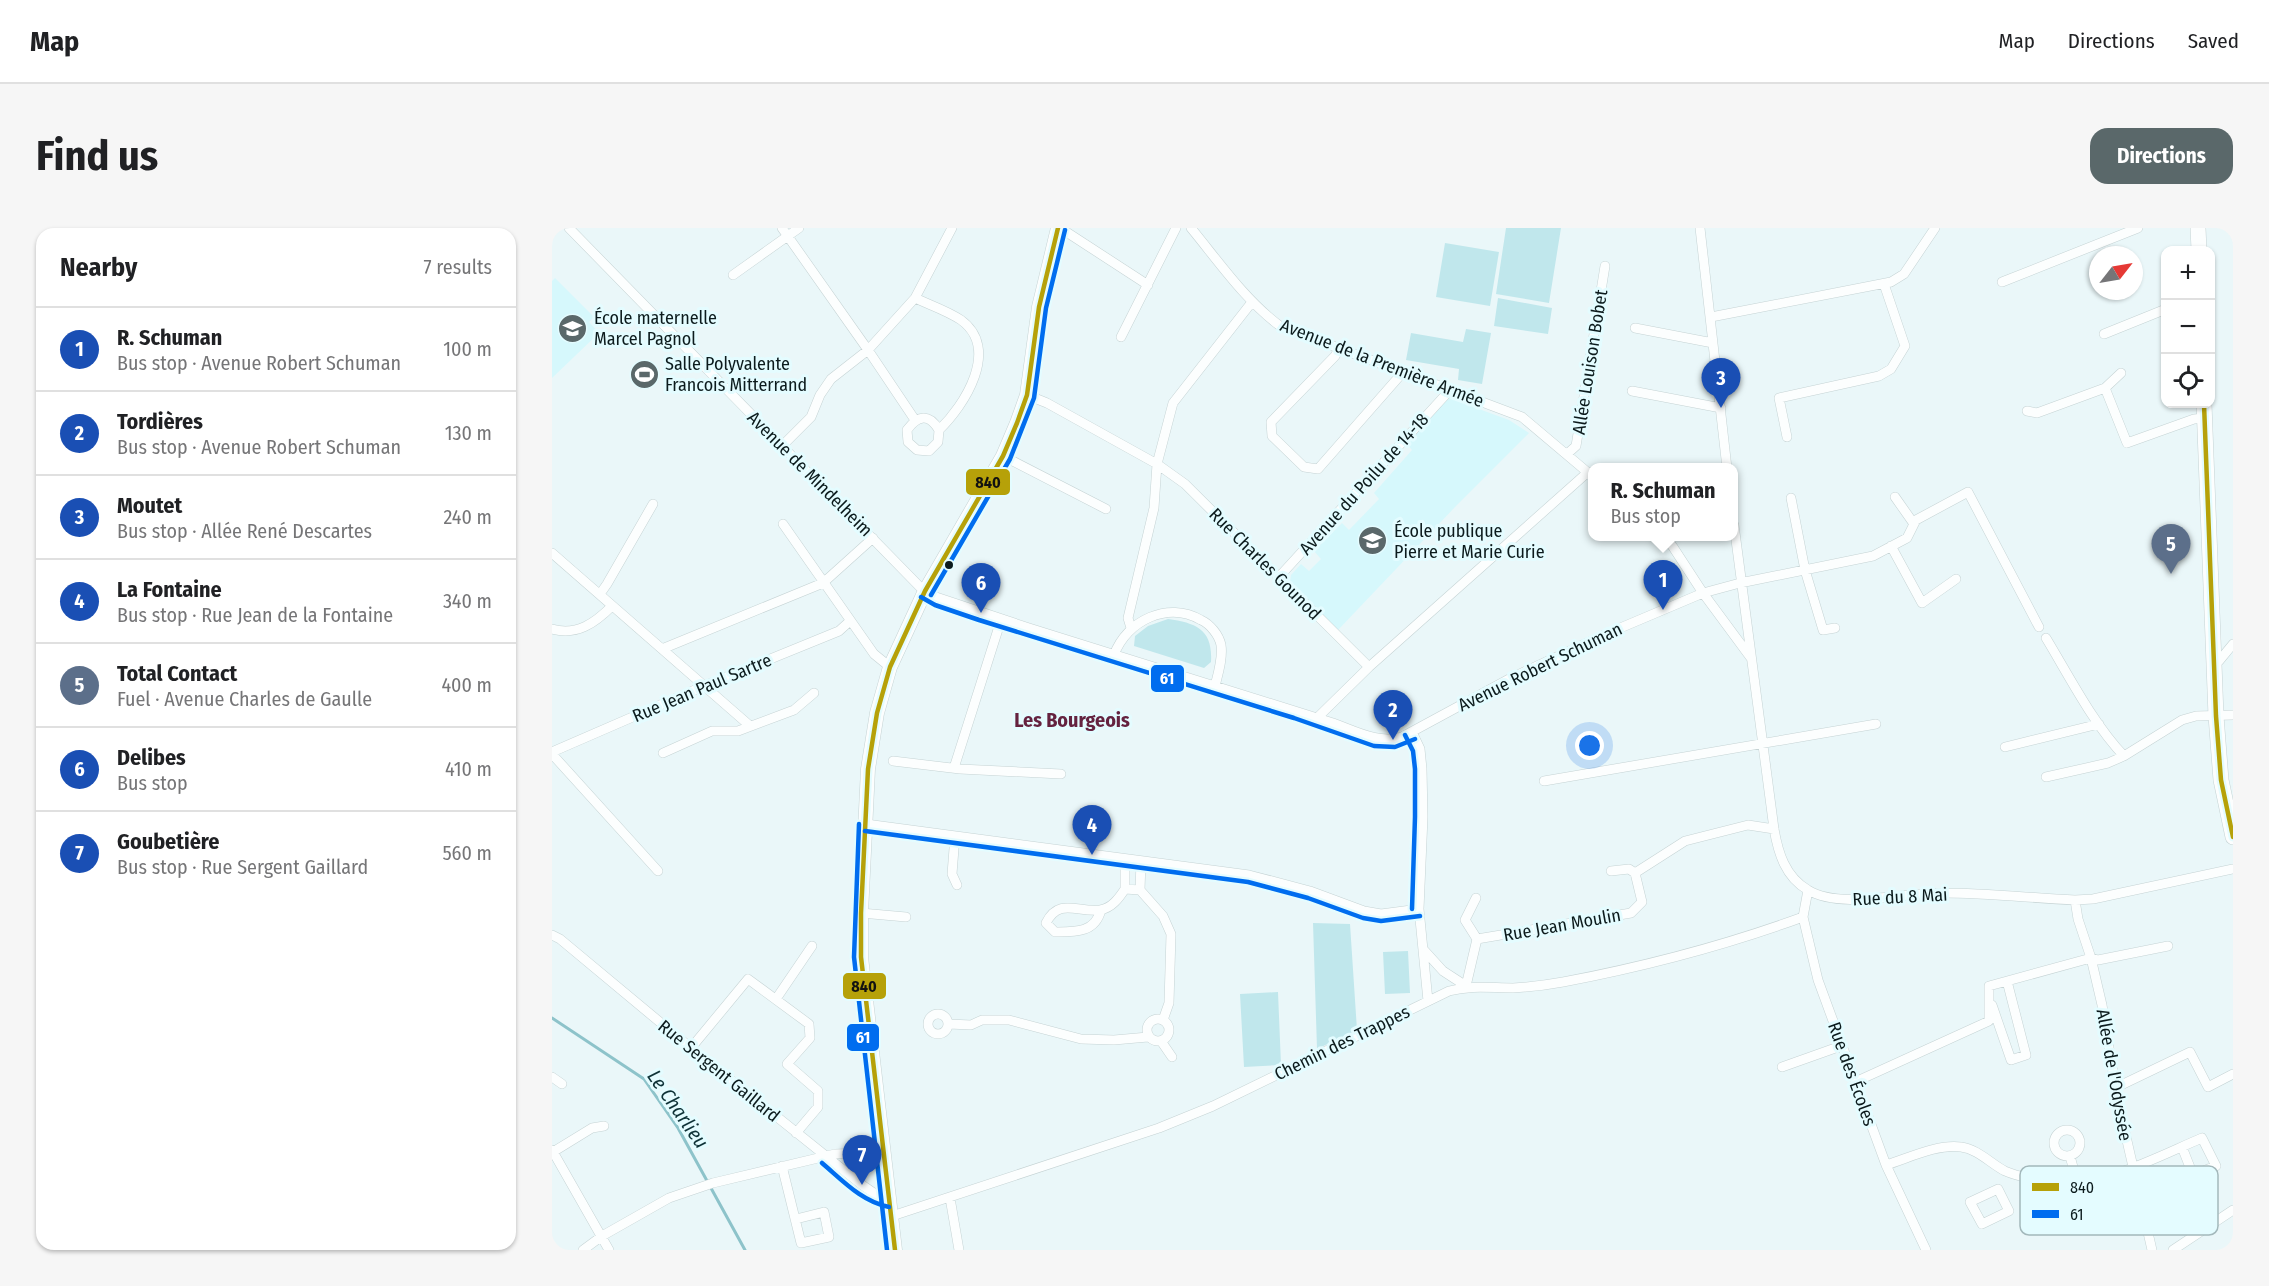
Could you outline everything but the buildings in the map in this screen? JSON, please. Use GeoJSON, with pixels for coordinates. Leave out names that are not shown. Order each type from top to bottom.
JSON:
{"type":"FeatureCollection","features":[{"type":"Feature","properties":{"kind":"main road"},"geometry":{"type":"LineString","coordinates":[[2198,228],[2199,246]]}},
{"type":"Feature","properties":{"kind":"main road"},"geometry":{"type":"LineString","coordinates":[[895,1250],[861,957],[868,769],[877,713],[890,667],[925,591],[1003,456],[1027,396],[1039,307],[1058,229]]}},
{"type":"Feature","properties":{"kind":"main road"},"geometry":{"type":"LineString","coordinates":[[2204,411],[2216,716],[2221,780],[2233,837]]}},
{"type":"Feature","properties":{"kind":"street","name":"Avenue de Mindelheim"},"geometry":{"type":"LineString","coordinates":[[569,228],[925,591]]}},
{"type":"Feature","properties":{"kind":"street"},"geometry":{"type":"LineString","coordinates":[[733,275],[784,232],[799,228]]}},
{"type":"Feature","properties":{"kind":"street"},"geometry":{"type":"LineString","coordinates":[[782,446],[811,417],[820,395],[831,379],[868,350],[915,298],[952,228]]}},
{"type":"Feature","properties":{"kind":"street"},"geometry":{"type":"LineString","coordinates":[[1121,337],[1176,228]]}},
{"type":"Feature","properties":{"kind":"street","name":"Avenue de la Première Armée"},"geometry":{"type":"LineString","coordinates":[[1191,228],[1252,302],[1264,315],[1280,326],[1522,417],[1588,472]]}},
{"type":"Feature","properties":{"kind":"street"},"geometry":{"type":"LineString","coordinates":[[1700,228],[1726,463]]}},
{"type":"Feature","properties":{"kind":"street"},"geometry":{"type":"LineString","coordinates":[[1711,318],[1891,282],[1904,274],[1935,228]]}},
{"type":"Feature","properties":{"kind":"street"},"geometry":{"type":"LineString","coordinates":[[2002,282],[2138,228]]}},
{"type":"Feature","properties":{"kind":"street"},"geometry":{"type":"LineString","coordinates":[[1058,229],[1068,233],[1148,285]]}},
{"type":"Feature","properties":{"kind":"street"},"geometry":{"type":"LineString","coordinates":[[784,232],[915,420]]}},
{"type":"Feature","properties":{"kind":"street","name":"Allée Louison Bobet"},"geometry":{"type":"LineString","coordinates":[[1567,454],[1576,446],[1605,266]]}},
{"type":"Feature","properties":{"kind":"street"},"geometry":{"type":"LineString","coordinates":[[1787,437],[1779,398],[1879,376],[1892,369],[1905,346],[1884,284]]}},
{"type":"Feature","properties":{"kind":"street"},"geometry":{"type":"LineString","coordinates":[[915,298],[962,321],[974,335],[978,352],[977,370],[966,399],[952,418],[939,430]]}},
{"type":"Feature","properties":{"kind":"street"},"geometry":{"type":"LineString","coordinates":[[1131,628],[1128,618],[1154,508],[1157,465],[1173,403],[1252,302]]}},
{"type":"Feature","properties":{"kind":"street"},"geometry":{"type":"LineString","coordinates":[[2104,334],[2161,311]]}},
{"type":"Feature","properties":{"kind":"street"},"geometry":{"type":"LineString","coordinates":[[1635,328],[1713,343]]}},
{"type":"Feature","properties":{"kind":"street"},"geometry":{"type":"LineString","coordinates":[[1339,349],[1335,356],[1271,422],[1272,435],[1304,467],[1318,469],[1404,372]]}},
{"type":"Feature","properties":{"kind":"street"},"geometry":{"type":"LineString","coordinates":[[2027,411],[2037,414],[2105,388],[2121,374]]}},
{"type":"Feature","properties":{"kind":"street"},"geometry":{"type":"LineString","coordinates":[[2105,388],[2127,443],[2194,419],[2204,411]]}},
{"type":"Feature","properties":{"kind":"street","name":"Avenue du Poilu de 14-18"},"geometry":{"type":"LineString","coordinates":[[1278,578],[1449,391]]}},
{"type":"Feature","properties":{"kind":"street"},"geometry":{"type":"LineString","coordinates":[[1632,391],[1721,408]]}},
{"type":"Feature","properties":{"kind":"street","name":"Rue Charles Gounod"},"geometry":{"type":"LineString","coordinates":[[1027,396],[1047,403],[1157,465],[1185,484],[1369,667]]}},
{"type":"Feature","properties":{"kind":"street"},"geometry":{"type":"LineString","coordinates":[[924,418],[934,422],[939,430],[938,442],[929,451],[917,450],[908,442],[907,430],[915,420],[924,418]]}},
{"type":"Feature","properties":{"kind":"street"},"geometry":{"type":"LineString","coordinates":[[1003,456],[1106,509]]}},
{"type":"Feature","properties":{"kind":"street"},"geometry":{"type":"LineString","coordinates":[[925,591],[937,598],[1001,620],[1317,718],[1369,667],[1588,476]]}},
{"type":"Feature","properties":{"kind":"street","name":"Avenue Robert Schuman"},"geometry":{"type":"LineString","coordinates":[[1317,718],[1376,739],[1393,740],[1511,678],[1703,593],[1740,583],[1873,556],[1907,538],[1916,520],[1968,492],[2039,627]]}},
{"type":"Feature","properties":{"kind":"street"},"geometry":{"type":"LineString","coordinates":[[1895,496],[1914,524]]}},
{"type":"Feature","properties":{"kind":"street"},"geometry":{"type":"LineString","coordinates":[[1791,498],[1805,570],[1823,630],[1835,628]]}},
{"type":"Feature","properties":{"kind":"street"},"geometry":{"type":"LineString","coordinates":[[600,594],[653,504]]}},
{"type":"Feature","properties":{"kind":"street"},"geometry":{"type":"LineString","coordinates":[[783,524],[874,654],[890,667]]}},
{"type":"Feature","properties":{"kind":"street"},"geometry":{"type":"LineString","coordinates":[[662,649],[823,583],[873,538]]}},
{"type":"Feature","properties":{"kind":"street"},"geometry":{"type":"LineString","coordinates":[[1668,541],[1752,660]]}},
{"type":"Feature","properties":{"kind":"street","name":"Rue du 8 Mai"},"geometry":{"type":"LineString","coordinates":[[1736,541],[1779,858],[1791,875],[1808,890],[1837,900],[1941,893],[2075,900],[2093,899],[2233,869]]}},
{"type":"Feature","properties":{"kind":"street"},"geometry":{"type":"LineString","coordinates":[[1891,546],[1922,603],[1956,579]]}},
{"type":"Feature","properties":{"kind":"street"},"geometry":{"type":"LineString","coordinates":[[552,553],[748,725]]}},
{"type":"Feature","properties":{"kind":"street"},"geometry":{"type":"LineString","coordinates":[[552,629],[564,632],[586,627],[612,606]]}},
{"type":"Feature","properties":{"kind":"street"},"geometry":{"type":"LineString","coordinates":[[1114,655],[1118,645],[1131,628],[1160,613],[1182,612],[1207,623],[1221,644],[1219,672],[1215,686]]}},
{"type":"Feature","properties":{"kind":"street"},"geometry":{"type":"LineString","coordinates":[[954,768],[1001,620]]}},
{"type":"Feature","properties":{"kind":"street","name":"Rue Jean Paul Sartre"},"geometry":{"type":"LineString","coordinates":[[552,753],[704,686],[839,631],[850,621]]}},
{"type":"Feature","properties":{"kind":"street"},"geometry":{"type":"LineString","coordinates":[[2046,638],[2099,724],[2124,756]]}},
{"type":"Feature","properties":{"kind":"street"},"geometry":{"type":"LineString","coordinates":[[2213,661],[2219,661],[2233,644]]}},
{"type":"Feature","properties":{"kind":"street"},"geometry":{"type":"LineString","coordinates":[[663,753],[712,731],[738,731],[748,725],[794,710],[814,693]]}},
{"type":"Feature","properties":{"kind":"street"},"geometry":{"type":"LineString","coordinates":[[2046,777],[2108,763],[2124,756],[2182,720],[2196,716],[2233,715]]}},
{"type":"Feature","properties":{"kind":"street"},"geometry":{"type":"LineString","coordinates":[[1544,781],[1876,724]]}},
{"type":"Feature","properties":{"kind":"street"},"geometry":{"type":"LineString","coordinates":[[2005,747],[2099,724]]}},
{"type":"Feature","properties":{"kind":"street"},"geometry":{"type":"LineString","coordinates":[[1412,732],[1420,749],[1422,769],[1423,817],[1419,909],[1428,1001]]}},
{"type":"Feature","properties":{"kind":"street"},"geometry":{"type":"LineString","coordinates":[[552,753],[658,871]]}},
{"type":"Feature","properties":{"kind":"street"},"geometry":{"type":"LineString","coordinates":[[892,760],[954,768],[1061,774]]}},
{"type":"Feature","properties":{"kind":"street"},"geometry":{"type":"LineString","coordinates":[[866,824],[1249,875],[1311,891],[1364,911],[1381,914],[1419,909]]}},
{"type":"Feature","properties":{"kind":"street"},"geometry":{"type":"LineString","coordinates":[[1611,871],[1629,869],[1635,873],[1685,841],[1748,825],[1774,829]]}},
{"type":"Feature","properties":{"kind":"street"},"geometry":{"type":"LineString","coordinates":[[955,836],[952,874],[957,885]]}},
{"type":"Feature","properties":{"kind":"street"},"geometry":{"type":"LineString","coordinates":[[1101,910],[1099,919],[1081,932],[1055,932],[1046,923],[1051,913],[1062,907],[1101,910],[1116,902],[1125,889],[1125,859]]}},
{"type":"Feature","properties":{"kind":"street"},"geometry":{"type":"LineString","coordinates":[[1140,890],[1142,861]]}},
{"type":"Feature","properties":{"kind":"street","name":"Rue Jean Moulin"},"geometry":{"type":"LineString","coordinates":[[1477,939],[1631,913],[1641,902],[1635,873]]}},
{"type":"Feature","properties":{"kind":"street"},"geometry":{"type":"LineString","coordinates":[[1125,889],[1140,890],[1163,916],[1171,934],[1169,1003],[1163,1020]]}},
{"type":"Feature","properties":{"kind":"street","name":"Rue des Écoles"},"geometry":{"type":"LineString","coordinates":[[1808,890],[1803,917],[1818,980],[1886,1165],[1926,1250]]}},
{"type":"Feature","properties":{"kind":"street"},"geometry":{"type":"LineString","coordinates":[[1423,949],[1443,971],[1466,986],[1477,939],[1465,920],[1476,898]]}},
{"type":"Feature","properties":{"kind":"street","name":"Allée de l'Odyssée"},"geometry":{"type":"LineString","coordinates":[[2075,900],[2078,919],[2091,958],[2102,1005],[2115,1088],[2132,1166]]}},
{"type":"Feature","properties":{"kind":"street"},"geometry":{"type":"LineString","coordinates":[[861,913],[906,916]]}},
{"type":"Feature","properties":{"kind":"street","name":"Chemin des Trappes"},"geometry":{"type":"LineString","coordinates":[[892,1216],[1159,1128],[1213,1106],[1428,1001],[1466,986],[1515,988],[1572,980],[1623,969],[1753,934],[1803,917]]}},
{"type":"Feature","properties":{"kind":"street","name":"Rue Sergent Gaillard"},"geometry":{"type":"LineString","coordinates":[[552,935],[560,939],[691,1048],[871,1192],[884,1200],[890,1200]]}},
{"type":"Feature","properties":{"kind":"street"},"geometry":{"type":"LineString","coordinates":[[776,999],[812,946]]}},
{"type":"Feature","properties":{"kind":"street"},"geometry":{"type":"LineString","coordinates":[[1855,1082],[1989,1021],[1989,986],[2091,958],[2098,960],[2168,946]]}},
{"type":"Feature","properties":{"kind":"street"},"geometry":{"type":"LineString","coordinates":[[691,1048],[748,979],[809,1024],[810,1038],[787,1064],[818,1091],[818,1107],[796,1133]]}},
{"type":"Feature","properties":{"kind":"street"},"geometry":{"type":"LineString","coordinates":[[1989,998],[2011,1060],[2026,1055],[2007,981]]}},
{"type":"Feature","properties":{"kind":"street"},"geometry":{"type":"LineString","coordinates":[[949,1024],[971,1025],[982,1020],[1009,1020],[1081,1039],[1114,1040],[1148,1037],[1154,1041],[1161,1041],[1168,1035],[1168,1025],[1163,1020],[1154,1019],[1147,1026],[1148,1037]]}},
{"type":"Feature","properties":{"kind":"street"},"geometry":{"type":"LineString","coordinates":[[1161,1041],[1172,1057]]}},
{"type":"Feature","properties":{"kind":"street"},"geometry":{"type":"LineString","coordinates":[[1782,1067],[1841,1046]]}},
{"type":"Feature","properties":{"kind":"street"},"geometry":{"type":"LineString","coordinates":[[2115,1088],[2190,1052],[2208,1087],[2233,1074]]}},
{"type":"Feature","properties":{"kind":"street"},"geometry":{"type":"LineString","coordinates":[[552,1077],[562,1084]]}},
{"type":"Feature","properties":{"kind":"street"},"geometry":{"type":"LineString","coordinates":[[604,1126],[592,1128],[552,1151],[609,1250]]}},
{"type":"Feature","properties":{"kind":"street"},"geometry":{"type":"LineString","coordinates":[[1886,1165],[1933,1150],[1962,1147],[1985,1157],[2006,1171],[2020,1174]]}},
{"type":"Feature","properties":{"kind":"street"},"geometry":{"type":"LineString","coordinates":[[2137,1166],[2182,1147]]}},
{"type":"Feature","properties":{"kind":"street"},"geometry":{"type":"LineString","coordinates":[[583,1250],[602,1236],[669,1198],[713,1183],[843,1152],[862,1153],[885,1150]]}},
{"type":"Feature","properties":{"kind":"street"},"geometry":{"type":"LineString","coordinates":[[2070,1156],[2073,1166]]}},
{"type":"Feature","properties":{"kind":"street"},"geometry":{"type":"LineString","coordinates":[[782,1166],[796,1219]]}},
{"type":"Feature","properties":{"kind":"street"},"geometry":{"type":"LineString","coordinates":[[1998,1189],[2006,1171]]}},
{"type":"Feature","properties":{"kind":"street"},"geometry":{"type":"LineString","coordinates":[[950,1198],[959,1250]]}},
{"type":"Feature","properties":{"kind":"street"},"geometry":{"type":"LineString","coordinates":[[2218,1220],[2233,1210]]}},
{"type":"Feature","properties":{"kind":"street","name":"Allée de l'Odyssée"},"geometry":{"type":"LineString","coordinates":[[2148,1235],[2152,1250]]}},
{"type":"Feature","properties":{"kind":"street"},"geometry":{"type":"LineString","coordinates":[[2173,1250],[2196,1235]]}},
{"type":"Feature","properties":{"kind":"shaded area"},"geometry":{"type":"Polygon","coordinates":[[[1506,228],[1561,228],[1549,303],[1496,294],[1506,228]]]}},
{"type":"Feature","properties":{"kind":"shaded area"},"geometry":{"type":"Polygon","coordinates":[[[1445,243],[1499,252],[1490,306],[1436,297],[1445,243]]]}},
{"type":"Feature","properties":{"kind":"shaded area","name":"École maternelle Marcel Pagnol"},"geometry":{"type":"Polygon","coordinates":[[[555,278],[594,317],[589,322],[599,333],[552,378],[552,281],[555,278]]]}},
{"type":"Feature","properties":{"kind":"shaded area"},"geometry":{"type":"Polygon","coordinates":[[[1498,298],[1552,308],[1548,334],[1494,326],[1498,298]]]}},
{"type":"Feature","properties":{"kind":"shaded area"},"geometry":{"type":"Polygon","coordinates":[[[1466,329],[1491,333],[1482,384],[1458,380],[1459,369],[1406,360],[1411,333],[1463,342],[1466,329]]]}},
{"type":"Feature","properties":{"kind":"shaded area","name":"École publique Pierre et Marie Curie"},"geometry":{"type":"Polygon","coordinates":[[[1449,398],[1509,420],[1529,433],[1338,630],[1290,581],[1291,575],[1301,564],[1309,571],[1321,559],[1314,551],[1342,523],[1349,530],[1379,499],[1374,493],[1412,450],[1406,443],[1449,398]]]}},
{"type":"Feature","properties":{"kind":"shaded area"},"geometry":{"type":"Polygon","coordinates":[[[1168,619],[1195,626],[1206,635],[1211,651],[1211,662],[1204,668],[1134,646],[1135,636],[1148,626],[1168,619]]]}},
{"type":"Feature","properties":{"kind":"shaded area"},"geometry":{"type":"Polygon","coordinates":[[[1313,923],[1350,924],[1357,1030],[1317,1049],[1313,923]]]}},
{"type":"Feature","properties":{"kind":"shaded area"},"geometry":{"type":"Polygon","coordinates":[[[1408,951],[1410,993],[1385,994],[1383,952],[1408,951]]]}},
{"type":"Feature","properties":{"kind":"shaded area"},"geometry":{"type":"Polygon","coordinates":[[[1278,992],[1281,1065],[1244,1067],[1240,994],[1278,992]]]}},
{"type":"Feature","properties":{"kind":"waterway","name":"Le Charlieu"},"geometry":{"type":"LineString","coordinates":[[552,1018],[644,1079],[678,1128],[745,1250]]}},
{"type":"Feature","properties":{"kind":"transit line","name":"840"},"geometry":{"type":"LineString","coordinates":[[895,1250],[861,957],[868,769],[877,713],[890,667],[925,591],[1003,456],[1027,395],[1039,307],[1058,228]]}},
{"type":"Feature","properties":{"kind":"transit line","name":"61"},"geometry":{"type":"LineString","coordinates":[[931,595],[1010,459],[1034,398],[1046,308],[1065,230]]}},
{"type":"Feature","properties":{"kind":"transit line","name":"840"},"geometry":{"type":"LineString","coordinates":[[2204,408],[2216,716],[2221,780],[2233,837]]}},
{"type":"Feature","properties":{"kind":"transit line","name":"61"},"geometry":{"type":"LineString","coordinates":[[921,597],[935,605],[979,620],[1294,718],[1374,746],[1395,747],[1415,739]]}},
{"type":"Feature","properties":{"kind":"transit line","name":"61"},"geometry":{"type":"LineString","coordinates":[[1405,735],[1413,751],[1415,769],[1412,909]]}},
{"type":"Feature","properties":{"kind":"transit line","name":"61"},"geometry":{"type":"LineString","coordinates":[[859,824],[854,957],[887,1250]]}},
{"type":"Feature","properties":{"kind":"transit line","name":"61"},"geometry":{"type":"LineString","coordinates":[[865,831],[1248,882],[1308,898],[1363,918],[1381,921],[1420,916]]}},
{"type":"Feature","properties":{"kind":"transit line","name":"61"},"geometry":{"type":"LineString","coordinates":[[822,1163],[861,1195],[889,1207]]}},
{"type":"Feature","properties":{"kind":"place","name":"École maternelle Marcel Pagnol"},"geometry":{"type":"Point","coordinates":[573,328]}},
{"type":"Feature","properties":{"kind":"place","name":"Salle Polyvalente Francois Mitterrand"},"geometry":{"type":"Point","coordinates":[644,374]}},
{"type":"Feature","properties":{"kind":"place","name":"Moutet"},"geometry":{"type":"Point","coordinates":[1721,408]}},
{"type":"Feature","properties":{"kind":"place","name":"École publique Pierre et Marie Curie"},"geometry":{"type":"Point","coordinates":[1373,541]}},
{"type":"Feature","properties":{"kind":"place","name":"Total Contact"},"geometry":{"type":"Point","coordinates":[2171,574]}},
{"type":"Feature","properties":{"kind":"place","name":"R. Schuman"},"geometry":{"type":"Point","coordinates":[1663,610]}},
{"type":"Feature","properties":{"kind":"place","name":"Delibes"},"geometry":{"type":"Point","coordinates":[981,613]}},
{"type":"Feature","properties":{"kind":"place","name":"Tordières"},"geometry":{"type":"Point","coordinates":[1393,740]}},
{"type":"Feature","properties":{"kind":"place","name":"La Fontaine"},"geometry":{"type":"Point","coordinates":[1092,855]}},
{"type":"Feature","properties":{"kind":"place","name":"Goubetière"},"geometry":{"type":"Point","coordinates":[862,1185]}},
{"type":"Feature","properties":{"kind":"district","name":"Les Bourgeois"},"geometry":{"type":"Point","coordinates":[1072,720]}}]}
